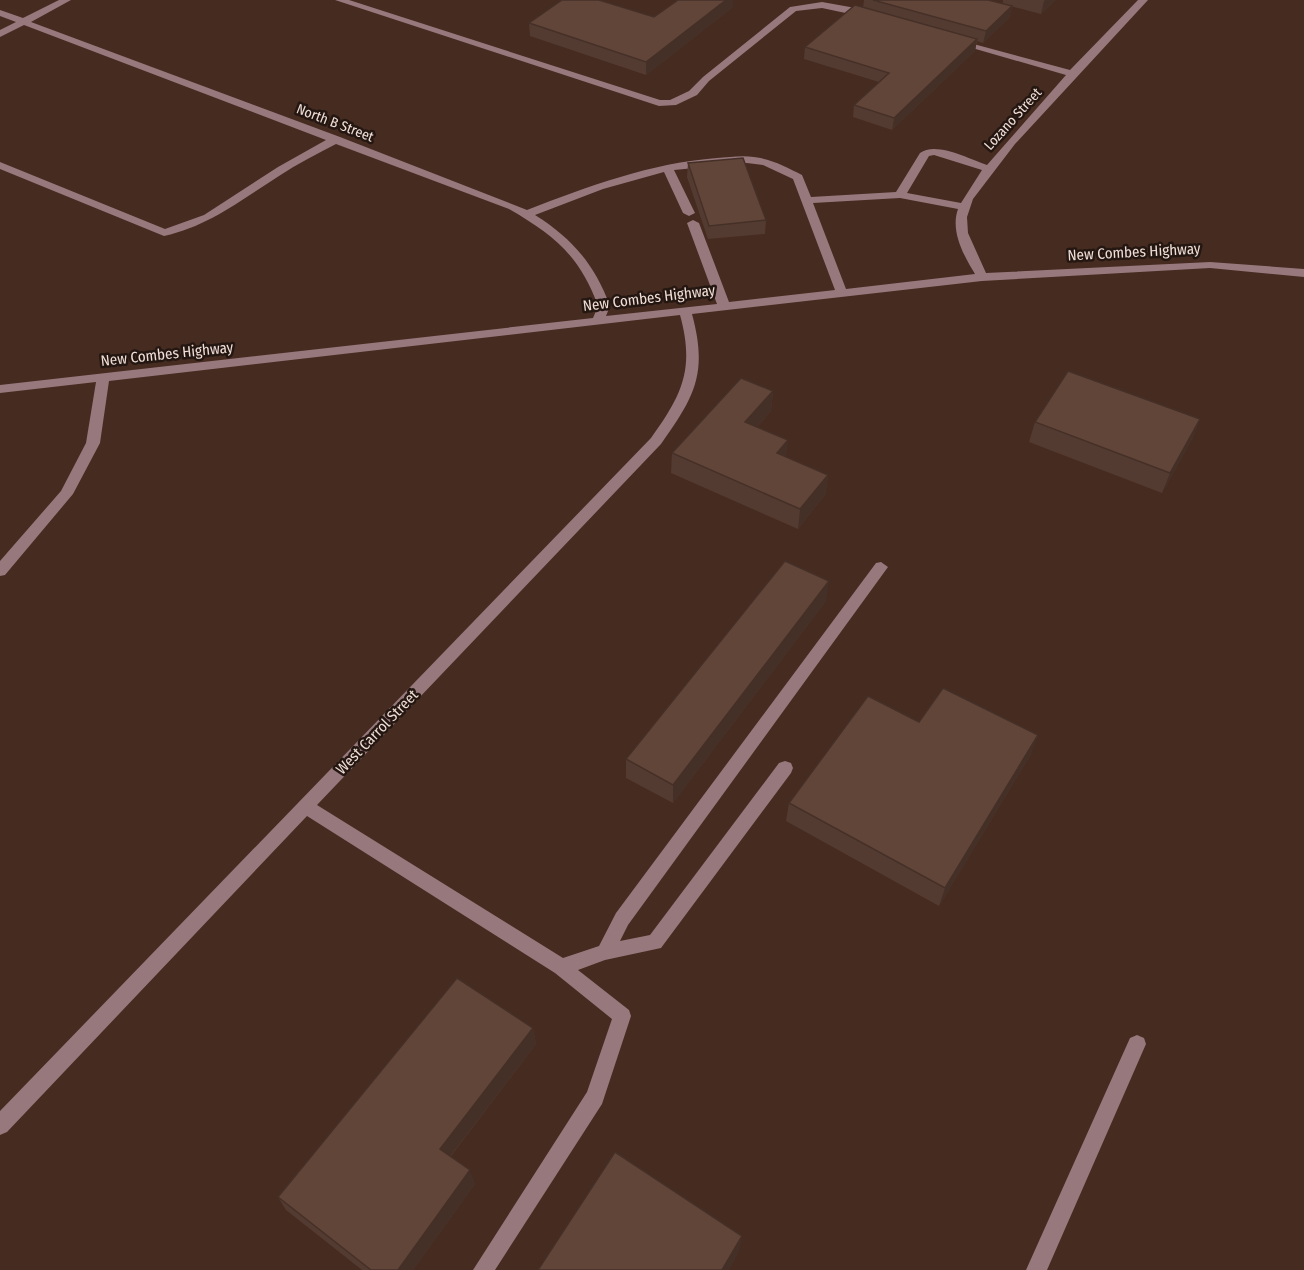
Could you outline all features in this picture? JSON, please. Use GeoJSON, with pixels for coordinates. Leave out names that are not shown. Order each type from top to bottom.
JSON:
{"type":"FeatureCollection","features":[{"type":"Feature","properties":{"kind":"street"},"geometry":{"type":"LineString","coordinates":[[0,34],[66,0]]}},
{"type":"Feature","properties":{"kind":"street"},"geometry":{"type":"LineString","coordinates":[[340,0],[659,103],[672,103],[693,93],[706,79],[793,9],[826,3],[878,18]]}},
{"type":"Feature","properties":{"kind":"street","name":"Lozano Street"},"geometry":{"type":"LineString","coordinates":[[963,207],[989,169],[1073,74],[1143,0]]}},
{"type":"Feature","properties":{"kind":"street","name":"North B Street"},"geometry":{"type":"LineString","coordinates":[[0,13],[336,139],[527,214],[542,222],[582,257],[604,306],[598,321]]}},
{"type":"Feature","properties":{"kind":"street"},"geometry":{"type":"LineString","coordinates":[[942,36],[1073,74]]}},
{"type":"Feature","properties":{"kind":"street"},"geometry":{"type":"LineString","coordinates":[[0,165],[164,233],[186,230],[213,216],[275,173],[336,139]]}},
{"type":"Feature","properties":{"kind":"street"},"geometry":{"type":"LineString","coordinates":[[900,195],[925,153],[935,152],[989,169]]}},
{"type":"Feature","properties":{"kind":"street"},"geometry":{"type":"LineString","coordinates":[[527,214],[603,184],[667,167],[692,162],[754,160],[778,167],[798,177],[842,293]]}},
{"type":"Feature","properties":{"kind":"street"},"geometry":{"type":"LineString","coordinates":[[667,167],[691,218],[724,306]]}},
{"type":"Feature","properties":{"kind":"street"},"geometry":{"type":"LineString","coordinates":[[808,200],[900,195],[963,207],[961,217],[966,250],[982,277]]}},
{"type":"Feature","properties":{"kind":"street","name":"New Combes Highway"},"geometry":{"type":"LineString","coordinates":[[0,389],[982,277],[1210,265],[1304,273]]}},
{"type":"Feature","properties":{"kind":"street","name":"West Carrol Street"},"geometry":{"type":"LineString","coordinates":[[0,1125],[656,441],[676,413],[691,385],[694,339],[685,311]]}},
{"type":"Feature","properties":{"kind":"street"},"geometry":{"type":"LineString","coordinates":[[0,571],[66,494],[93,443],[103,378]]}},
{"type":"Feature","properties":{"kind":"street"},"geometry":{"type":"LineString","coordinates":[[605,952],[622,919],[881,567]]}},
{"type":"Feature","properties":{"kind":"street"},"geometry":{"type":"LineString","coordinates":[[561,967],[605,952],[655,942],[785,768]]}},
{"type":"Feature","properties":{"kind":"street"},"geometry":{"type":"LineString","coordinates":[[305,806],[561,967],[622,1016],[595,1097],[483,1270]]}},
{"type":"Feature","properties":{"kind":"street"},"geometry":{"type":"LineString","coordinates":[[1036,1270],[1137,1044]]}},
{"type":"Feature","properties":{"kind":"building"},"geometry":{"type":"Polygon","coordinates":[[[562,0],[599,0],[654,17],[678,0],[726,0],[646,62],[529,23],[562,0]]]}},
{"type":"Feature","properties":{"kind":"building"},"geometry":{"type":"Polygon","coordinates":[[[873,0],[988,0],[1012,6],[986,31],[873,0]]]}},
{"type":"Feature","properties":{"kind":"building"},"geometry":{"type":"Polygon","coordinates":[[[855,5],[977,39],[894,118],[854,105],[889,73],[805,47],[855,5]]]}},
{"type":"Feature","properties":{"kind":"building"},"geometry":{"type":"Polygon","coordinates":[[[743,158],[766,220],[709,226],[688,163],[743,158]]]}},
{"type":"Feature","properties":{"kind":"building"},"geometry":{"type":"Polygon","coordinates":[[[1068,371],[1200,419],[1170,473],[1035,422],[1068,371]]]}},
{"type":"Feature","properties":{"kind":"building"},"geometry":{"type":"Polygon","coordinates":[[[741,378],[773,391],[745,422],[788,440],[777,453],[828,475],[800,509],[672,453],[741,378]]]}},
{"type":"Feature","properties":{"kind":"building"},"geometry":{"type":"Polygon","coordinates":[[[785,561],[829,581],[673,785],[626,759],[785,561]]]}},
{"type":"Feature","properties":{"kind":"building"},"geometry":{"type":"Polygon","coordinates":[[[943,688],[1038,735],[945,888],[789,803],[868,696],[919,722],[943,688]]]}},
{"type":"Feature","properties":{"kind":"building"},"geometry":{"type":"Polygon","coordinates":[[[457,978],[533,1028],[440,1149],[470,1170],[398,1270],[371,1270],[278,1197],[457,978]]]}},
{"type":"Feature","properties":{"kind":"building"},"geometry":{"type":"Polygon","coordinates":[[[615,1152],[742,1236],[722,1270],[538,1270],[615,1152]]]}}]}
